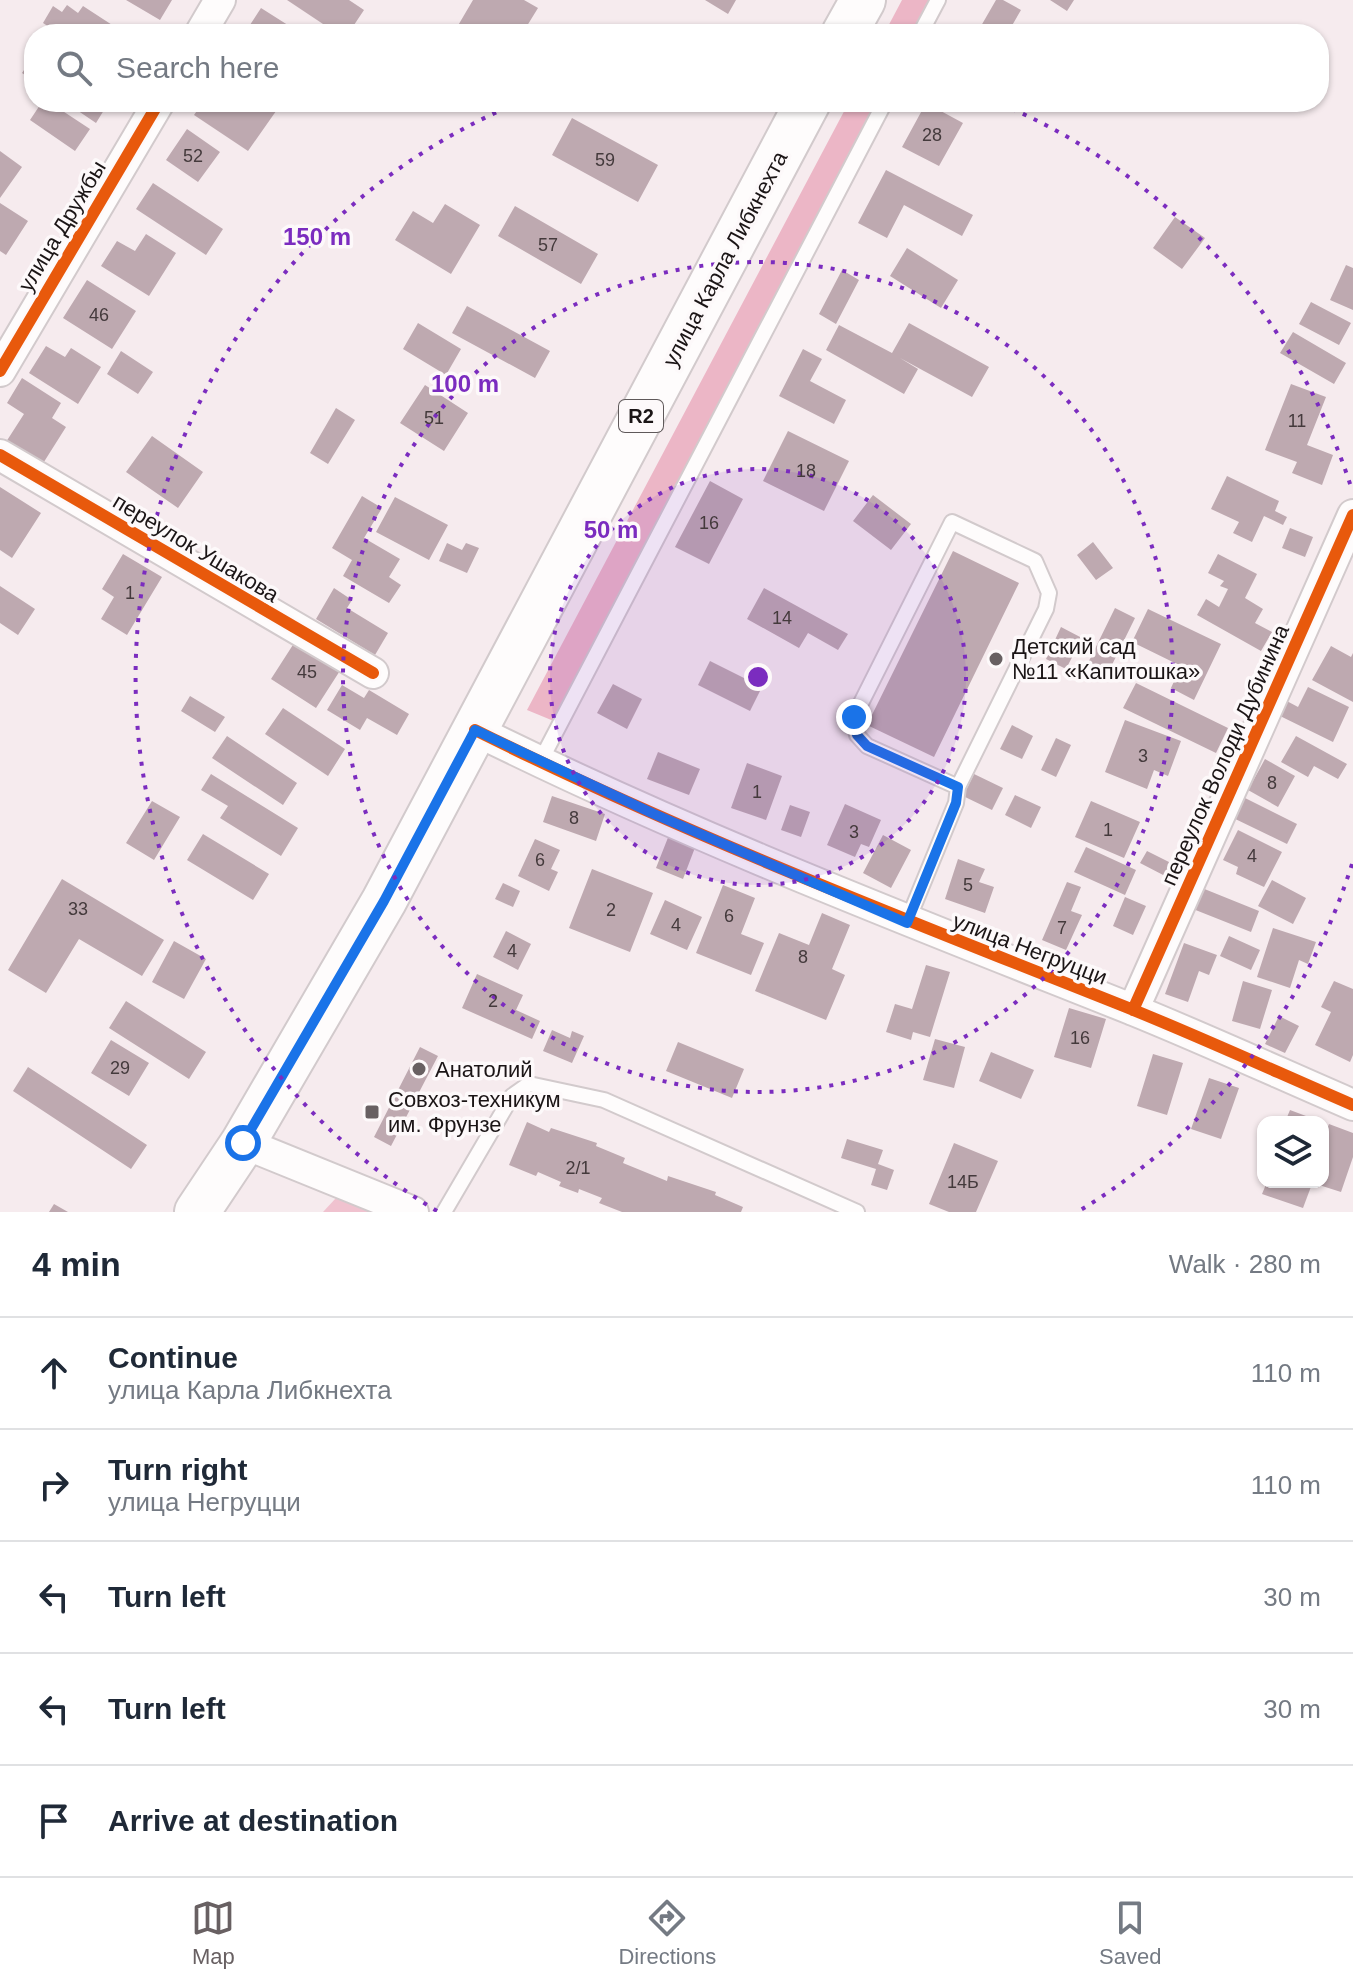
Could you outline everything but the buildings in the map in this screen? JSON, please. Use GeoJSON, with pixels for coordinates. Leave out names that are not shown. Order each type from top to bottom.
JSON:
{"type":"FeatureCollection","features":[{"type":"Feature","properties":{"kind":"main road"},"geometry":{"type":"LineString","coordinates":[[850,24],[863,0]]}},
{"type":"Feature","properties":{"kind":"main road","name":"улица Карла Либкнехта"},"geometry":{"type":"LineString","coordinates":[[197,1212],[243,1143],[384,901],[803,112]]}},
{"type":"Feature","properties":{"kind":"street"},"geometry":{"type":"LineString","coordinates":[[206,24],[220,0]]}},
{"type":"Feature","properties":{"kind":"street","name":"улица Дружбы"},"geometry":{"type":"LineString","coordinates":[[0,371],[153,112]]}},
{"type":"Feature","properties":{"kind":"street","name":"переулок Ушакова"},"geometry":{"type":"LineString","coordinates":[[0,455],[373,673]]}},
{"type":"Feature","properties":{"kind":"street","name":"переулок Володи Дубинина"},"geometry":{"type":"LineString","coordinates":[[1133,1010],[1353,515]]}},
{"type":"Feature","properties":{"kind":"street","name":"улица Негруцци"},"geometry":{"type":"LineString","coordinates":[[475,730],[540,762],[907,923],[1133,1010],[1353,1105]]}},
{"type":"Feature","properties":{"kind":"street"},"geometry":{"type":"LineString","coordinates":[[243,1143],[413,1212]]}},
{"type":"Feature","properties":{"kind":"lane"},"geometry":{"type":"LineString","coordinates":[[925,24],[938,0]]}},
{"type":"Feature","properties":{"kind":"lane"},"geometry":{"type":"LineString","coordinates":[[540,762],[880,112]]}},
{"type":"Feature","properties":{"kind":"lane"},"geometry":{"type":"LineString","coordinates":[[907,923],[956,803],[958,787],[1046,609],[1049,593],[1035,561],[952,522],[854,717],[857,735],[867,746],[958,787]]}},
{"type":"Feature","properties":{"kind":"lane"},"geometry":{"type":"LineString","coordinates":[[444,1212],[512,1096],[529,1084],[604,1100],[857,1212]]}},
{"type":"Feature","properties":{"kind":"shaded area"},"geometry":{"type":"Polygon","coordinates":[[[902,0],[938,0],[925,24],[889,24],[902,0]]]}},
{"type":"Feature","properties":{"kind":"shaded area"},"geometry":{"type":"Polygon","coordinates":[[[844,112],[880,112],[561,724],[527,710],[844,112]]]}},
{"type":"Feature","properties":{"kind":"shaded area"},"geometry":{"type":"Polygon","coordinates":[[[336,1198],[370,1212],[323,1212],[336,1198]]]}},
{"type":"Feature","properties":{"kind":"cycle path"},"geometry":{"type":"LineString","coordinates":[[0,371],[153,112]]}},
{"type":"Feature","properties":{"kind":"cycle path"},"geometry":{"type":"LineString","coordinates":[[0,455],[373,673]]}},
{"type":"Feature","properties":{"kind":"cycle path"},"geometry":{"type":"LineString","coordinates":[[1133,1010],[1353,515]]}},
{"type":"Feature","properties":{"kind":"cycle path"},"geometry":{"type":"LineString","coordinates":[[475,730],[718,842],[1159,1020],[1353,1105]]}},
{"type":"Feature","properties":{"kind":"place","name":"Детский сад №11 «Капитошка»"},"geometry":{"type":"Point","coordinates":[996,659]}},
{"type":"Feature","properties":{"kind":"place","name":"Анатолий"},"geometry":{"type":"Point","coordinates":[419,1069]}},
{"type":"Feature","properties":{"kind":"place","name":"Совхоз-техникум им. Фрунзе"},"geometry":{"type":"Point","coordinates":[372,1112]}},
{"type":"Feature","properties":{"kind":"route"},"geometry":{"type":"LineString","coordinates":[[243,1143],[384,901],[475,730],[654,814],[907,923],[956,803],[958,787],[867,746],[857,735],[854,717]]}}]}
